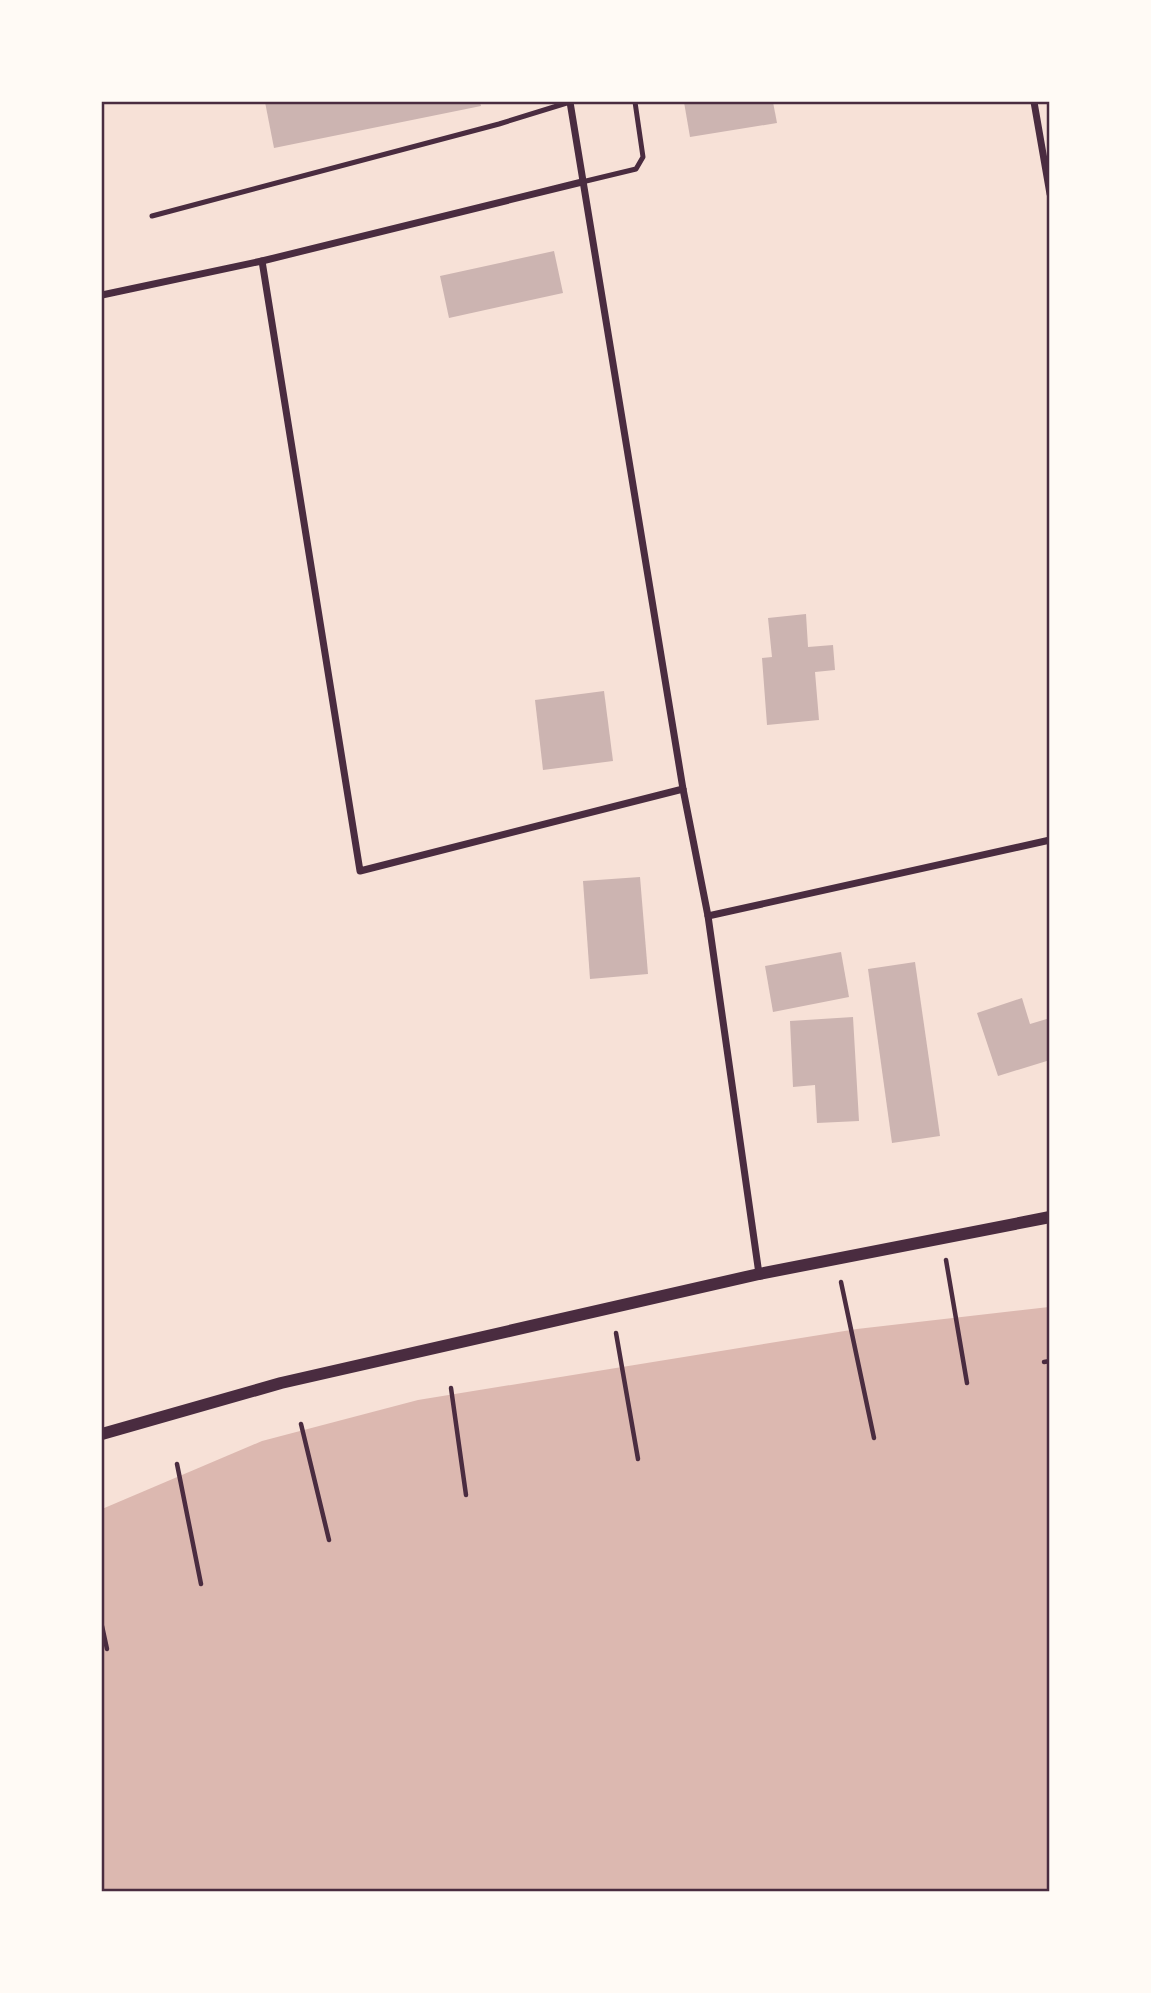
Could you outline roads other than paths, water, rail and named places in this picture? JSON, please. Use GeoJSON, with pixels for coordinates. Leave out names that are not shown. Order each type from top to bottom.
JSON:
{"type":"FeatureCollection","features":[{"type":"Feature","properties":{"kind":"street"},"geometry":{"type":"LineString","coordinates":[[570,102],[683,789],[708,916],[759,1274]]}},
{"type":"Feature","properties":{"kind":"street"},"geometry":{"type":"LineString","coordinates":[[1034,102],[1049,194]]}},
{"type":"Feature","properties":{"kind":"street"},"geometry":{"type":"LineString","coordinates":[[102,295],[262,261],[582,182]]}},
{"type":"Feature","properties":{"kind":"street"},"geometry":{"type":"LineString","coordinates":[[262,261],[360,871],[683,789]]}},
{"type":"Feature","properties":{"kind":"street"},"geometry":{"type":"LineString","coordinates":[[708,916],[1049,841]]}},
{"type":"Feature","properties":{"kind":"street"},"geometry":{"type":"LineString","coordinates":[[102,1434],[281,1382],[759,1274],[1049,1217]]}},
{"type":"Feature","properties":{"kind":"lane"},"geometry":{"type":"LineString","coordinates":[[152,216],[570,102]]}},
{"type":"Feature","properties":{"kind":"lane"},"geometry":{"type":"LineString","coordinates":[[582,182],[636,169],[643,157],[635,102]]}}]}
